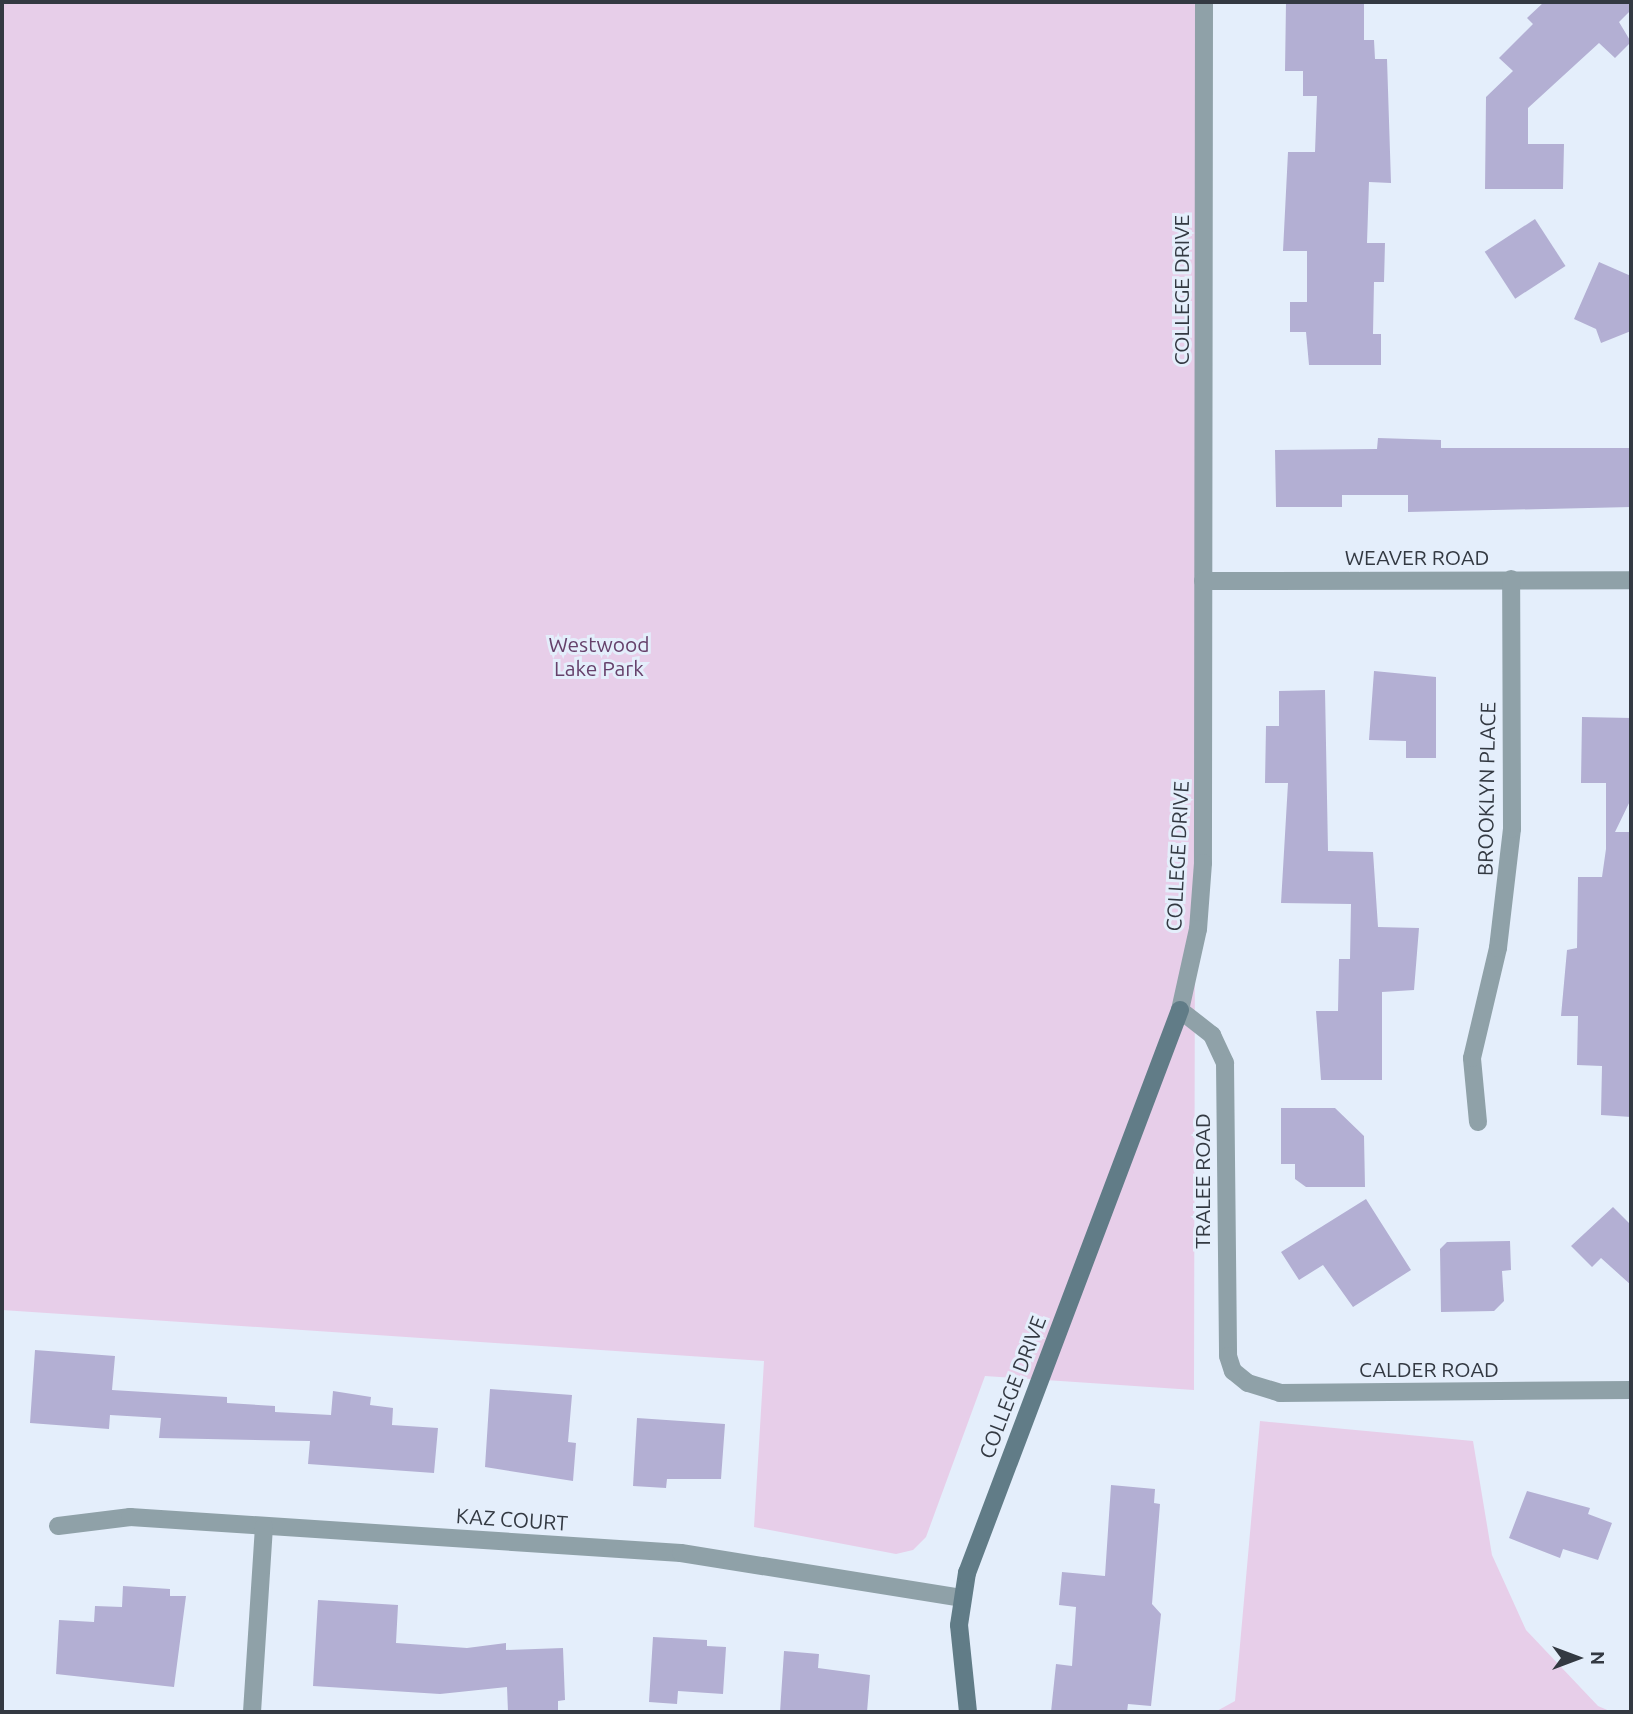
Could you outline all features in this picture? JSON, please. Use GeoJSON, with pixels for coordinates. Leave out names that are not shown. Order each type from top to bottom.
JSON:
{"type":"FeatureCollection","features":[{"type":"Feature","properties":{"kind":"street","name":"COLLEGE DRIVE"},"geometry":{"type":"LineString","coordinates":[[968,1712],[961,1598],[1180,1010],[1202,887],[1204,2]]}},
{"type":"Feature","properties":{"kind":"street","name":"BROOKLYN PLACE"},"geometry":{"type":"LineString","coordinates":[[1478,1122],[1472,1058],[1498,948],[1512,829],[1511,579]]}},
{"type":"Feature","properties":{"kind":"street","name":"WEAVER ROAD"},"geometry":{"type":"LineString","coordinates":[[1203,581],[1631,580]]}},
{"type":"Feature","properties":{"kind":"street","name":"TRALEE ROAD"},"geometry":{"type":"LineString","coordinates":[[1180,1010],[1212,1035],[1225,1063],[1224,1327],[1233,1371]]}},
{"type":"Feature","properties":{"kind":"street","name":"CALDER ROAD"},"geometry":{"type":"LineString","coordinates":[[1233,1371],[1259,1389],[1280,1393],[1631,1390]]}},
{"type":"Feature","properties":{"kind":"street","name":"KAZ COURT"},"geometry":{"type":"LineString","coordinates":[[58,1526],[130,1517],[681,1553],[961,1598]]}},
{"type":"Feature","properties":{"kind":"street"},"geometry":{"type":"LineString","coordinates":[[252,1712],[264,1526]]}},
{"type":"Feature","properties":{"kind":"green space","name":"Westwood Lake Park"},"geometry":{"type":"Polygon","coordinates":[[[2,2],[1197,2],[1194,1390],[985,1376],[926,1537],[913,1550],[896,1554],[754,1527],[764,1361],[2,1310],[2,2]]]}},
{"type":"Feature","properties":{"kind":"green space"},"geometry":{"type":"Polygon","coordinates":[[[1260,1421],[1473,1441],[1492,1555],[1526,1630],[1598,1706],[1612,1712],[1215,1712],[1235,1701],[1260,1421]]]}},
{"type":"Feature","properties":{"kind":"building"},"geometry":{"type":"Polygon","coordinates":[[[1286,2],[1364,2],[1364,40],[1374,40],[1375,59],[1387,59],[1391,183],[1369,182],[1367,243],[1385,243],[1384,282],[1374,282],[1373,334],[1381,334],[1381,365],[1309,365],[1306,332],[1290,332],[1290,302],[1307,302],[1307,251],[1283,251],[1288,152],[1315,152],[1317,96],[1303,96],[1303,71],[1285,71],[1286,2]]]}},
{"type":"Feature","properties":{"kind":"building"},"geometry":{"type":"Polygon","coordinates":[[[1544,2],[1631,2],[1631,10],[1619,22],[1631,42],[1615,58],[1599,43],[1528,108],[1528,144],[1564,144],[1563,189],[1485,189],[1486,97],[1513,71],[1499,58],[1533,24],[1527,18],[1544,2]]]}},
{"type":"Feature","properties":{"kind":"building"},"geometry":{"type":"Polygon","coordinates":[[[1535,219],[1565,266],[1515,299],[1485,252],[1535,219]]]}},
{"type":"Feature","properties":{"kind":"building"},"geometry":{"type":"Polygon","coordinates":[[[1599,262],[1631,276],[1631,331],[1601,343],[1596,329],[1574,319],[1599,262]]]}},
{"type":"Feature","properties":{"kind":"building"},"geometry":{"type":"Polygon","coordinates":[[[1378,438],[1441,440],[1441,448],[1631,448],[1631,507],[1408,512],[1408,495],[1342,495],[1342,507],[1276,507],[1275,450],[1377,449],[1378,438]]]}},
{"type":"Feature","properties":{"kind":"building"},"geometry":{"type":"Polygon","coordinates":[[[1374,671],[1436,677],[1436,758],[1406,758],[1406,741],[1369,740],[1374,671]]]}},
{"type":"Feature","properties":{"kind":"building"},"geometry":{"type":"Polygon","coordinates":[[[1325,690],[1328,851],[1373,852],[1378,927],[1419,928],[1414,990],[1382,992],[1382,1080],[1321,1080],[1316,1011],[1338,1011],[1339,959],[1350,959],[1351,904],[1281,903],[1288,783],[1265,783],[1266,726],[1279,726],[1279,691],[1325,690]]]}},
{"type":"Feature","properties":{"kind":"building"},"geometry":{"type":"Polygon","coordinates":[[[1582,717],[1631,718],[1631,799],[1615,832],[1631,832],[1631,1117],[1601,1115],[1602,1066],[1577,1065],[1578,1016],[1561,1016],[1567,950],[1577,948],[1578,877],[1602,877],[1606,849],[1606,783],[1581,783],[1582,717]]]}},
{"type":"Feature","properties":{"kind":"building"},"geometry":{"type":"Polygon","coordinates":[[[1281,1108],[1335,1108],[1364,1136],[1365,1187],[1306,1187],[1295,1179],[1295,1164],[1281,1164],[1281,1108]]]}},
{"type":"Feature","properties":{"kind":"building"},"geometry":{"type":"Polygon","coordinates":[[[1366,1199],[1411,1270],[1353,1307],[1323,1265],[1299,1280],[1281,1252],[1366,1199]]]}},
{"type":"Feature","properties":{"kind":"building"},"geometry":{"type":"Polygon","coordinates":[[[1613,1207],[1631,1225],[1631,1285],[1601,1258],[1592,1267],[1571,1246],[1613,1207]]]}},
{"type":"Feature","properties":{"kind":"building"},"geometry":{"type":"Polygon","coordinates":[[[1510,1241],[1511,1270],[1502,1271],[1504,1301],[1494,1311],[1441,1312],[1440,1249],[1447,1242],[1510,1241]]]}},
{"type":"Feature","properties":{"kind":"building"},"geometry":{"type":"Polygon","coordinates":[[[35,1350],[115,1356],[112,1390],[227,1397],[227,1403],[275,1406],[275,1412],[331,1415],[333,1391],[371,1397],[370,1405],[393,1408],[392,1425],[438,1428],[434,1473],[308,1464],[310,1441],[159,1438],[161,1418],[110,1415],[109,1429],[30,1423],[35,1350]]]}},
{"type":"Feature","properties":{"kind":"building"},"geometry":{"type":"Polygon","coordinates":[[[490,1389],[572,1395],[568,1442],[576,1443],[573,1481],[485,1467],[490,1389]]]}},
{"type":"Feature","properties":{"kind":"building"},"geometry":{"type":"Polygon","coordinates":[[[637,1418],[725,1424],[721,1479],[667,1479],[666,1488],[633,1486],[637,1418]]]}},
{"type":"Feature","properties":{"kind":"building"},"geometry":{"type":"Polygon","coordinates":[[[1111,1485],[1155,1489],[1154,1503],[1160,1504],[1152,1604],[1161,1614],[1151,1706],[1128,1704],[1127,1712],[1051,1712],[1056,1664],[1072,1666],[1076,1607],[1059,1605],[1062,1572],[1105,1576],[1111,1485]]]}},
{"type":"Feature","properties":{"kind":"building"},"geometry":{"type":"Polygon","coordinates":[[[1527,1491],[1590,1508],[1588,1514],[1612,1523],[1598,1560],[1563,1549],[1560,1558],[1509,1538],[1527,1491]]]}},
{"type":"Feature","properties":{"kind":"building"},"geometry":{"type":"Polygon","coordinates":[[[123,1586],[170,1589],[170,1596],[186,1596],[174,1687],[56,1674],[59,1620],[94,1622],[95,1606],[122,1607],[123,1586]]]}},
{"type":"Feature","properties":{"kind":"building"},"geometry":{"type":"Polygon","coordinates":[[[318,1600],[398,1605],[396,1643],[467,1648],[506,1643],[506,1650],[563,1648],[565,1700],[558,1701],[558,1712],[508,1712],[507,1687],[440,1694],[313,1686],[318,1600]]]}},
{"type":"Feature","properties":{"kind":"building"},"geometry":{"type":"Polygon","coordinates":[[[653,1637],[707,1640],[707,1646],[726,1647],[723,1694],[678,1691],[677,1704],[649,1702],[653,1637]]]}},
{"type":"Feature","properties":{"kind":"building"},"geometry":{"type":"Polygon","coordinates":[[[784,1651],[819,1654],[818,1668],[870,1675],[867,1712],[780,1712],[784,1651]]]}}]}
